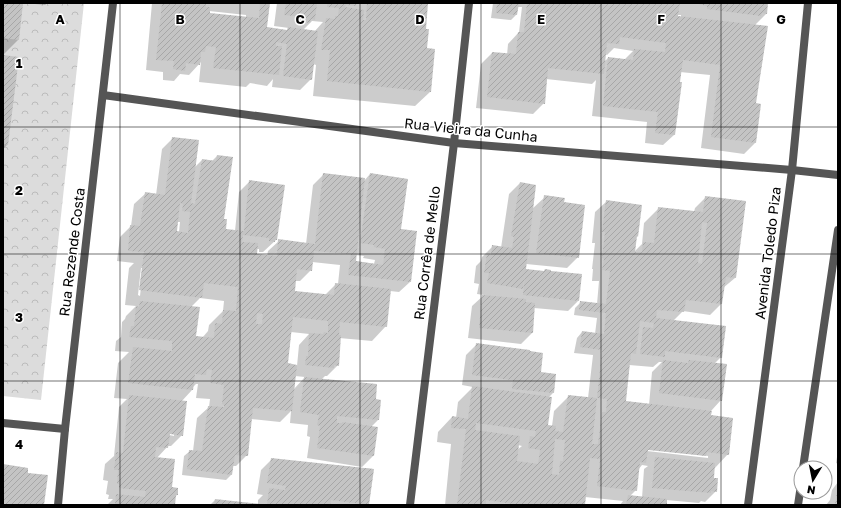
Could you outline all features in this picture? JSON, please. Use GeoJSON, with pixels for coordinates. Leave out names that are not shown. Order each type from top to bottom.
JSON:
{"type":"FeatureCollection","features":[{"type":"Feature","properties":{"kind":"street","name":"Rua Rezende Costa"},"geometry":{"type":"LineString","coordinates":[[58,505],[65,429],[113,3]]}},
{"type":"Feature","properties":{"kind":"street","name":"Rua Corrêa de Mello"},"geometry":{"type":"LineString","coordinates":[[410,505],[454,143],[469,3]]}},
{"type":"Feature","properties":{"kind":"street","name":"Avenida Toledo Piza"},"geometry":{"type":"LineString","coordinates":[[748,505],[792,170],[808,3]]}},
{"type":"Feature","properties":{"kind":"street","name":"Rua Vieira da Cunha"},"geometry":{"type":"LineString","coordinates":[[103,95],[454,143],[838,175]]}},
{"type":"Feature","properties":{"kind":"street"},"geometry":{"type":"LineString","coordinates":[[804,460],[838,230]]}},
{"type":"Feature","properties":{"kind":"street"},"geometry":{"type":"LineString","coordinates":[[3,423],[65,429]]}},
{"type":"Feature","properties":{"kind":"green space"},"geometry":{"type":"Polygon","coordinates":[[[3,3],[84,3],[41,400],[3,396],[3,3]]]}},
{"type":"Feature","properties":{"kind":"building"},"geometry":{"type":"Polygon","coordinates":[[[3,3],[23,3],[19,40],[3,38],[3,3]]]}},
{"type":"Feature","properties":{"kind":"building"},"geometry":{"type":"Polygon","coordinates":[[[162,3],[206,3],[206,7],[210,7],[210,13],[259,18],[260,3],[270,3],[267,27],[287,30],[288,27],[318,31],[312,80],[283,76],[287,44],[276,42],[276,46],[282,46],[279,75],[213,68],[216,47],[206,46],[205,52],[201,52],[200,65],[186,63],[185,71],[173,69],[174,61],[156,60],[162,3]]]}},
{"type":"Feature","properties":{"kind":"building"},"geometry":{"type":"Polygon","coordinates":[[[286,3],[317,3],[315,20],[311,19],[310,23],[303,22],[304,17],[284,15],[286,3]]]}},
{"type":"Feature","properties":{"kind":"building"},"geometry":{"type":"Polygon","coordinates":[[[327,3],[357,3],[356,6],[346,5],[345,7],[364,10],[363,20],[366,20],[367,3],[428,3],[426,29],[429,29],[427,48],[435,49],[431,92],[327,81],[330,50],[321,50],[326,18],[335,19],[335,16],[338,16],[339,8],[327,7],[327,3]]]}},
{"type":"Feature","properties":{"kind":"building"},"geometry":{"type":"Polygon","coordinates":[[[497,3],[519,3],[517,15],[496,13],[497,3]]]}},
{"type":"Feature","properties":{"kind":"building"},"geometry":{"type":"Polygon","coordinates":[[[527,3],[680,3],[678,16],[768,26],[756,103],[761,104],[756,143],[711,137],[720,65],[683,60],[680,82],[682,82],[675,135],[655,133],[658,112],[603,106],[608,57],[633,60],[634,49],[665,52],[666,43],[620,37],[619,44],[607,43],[604,74],[548,68],[545,104],[487,97],[492,52],[516,54],[518,32],[524,32],[527,3]]]}},
{"type":"Feature","properties":{"kind":"building"},"geometry":{"type":"Polygon","coordinates":[[[694,3],[768,3],[767,14],[762,13],[761,16],[707,9],[707,6],[694,3]]]}},
{"type":"Feature","properties":{"kind":"building"},"geometry":{"type":"Polygon","coordinates":[[[3,55],[19,57],[8,145],[3,144],[3,55]]]}},
{"type":"Feature","properties":{"kind":"building"},"geometry":{"type":"Polygon","coordinates":[[[172,137],[199,140],[191,203],[195,204],[202,159],[216,161],[217,155],[233,157],[224,219],[227,219],[226,229],[244,231],[249,180],[285,185],[277,240],[275,240],[275,242],[269,241],[269,238],[243,235],[242,242],[258,243],[257,254],[277,256],[278,239],[315,244],[323,173],[365,178],[356,261],[383,265],[385,249],[374,247],[374,245],[360,243],[370,173],[408,179],[401,229],[417,231],[411,282],[348,275],[351,254],[314,251],[312,271],[297,269],[295,291],[334,295],[335,283],[391,289],[387,327],[340,322],[339,335],[341,335],[339,366],[334,365],[334,368],[305,365],[306,356],[308,356],[309,333],[328,333],[328,321],[293,317],[288,363],[297,365],[292,411],[253,408],[248,456],[235,455],[232,475],[187,469],[189,450],[202,451],[208,406],[224,407],[222,404],[224,385],[210,383],[212,370],[207,369],[206,375],[195,374],[193,390],[128,383],[133,347],[172,351],[172,341],[129,337],[131,326],[134,326],[136,306],[139,307],[140,301],[200,307],[196,336],[214,338],[215,323],[222,324],[223,310],[236,311],[238,287],[204,283],[202,298],[139,290],[144,252],[128,251],[130,225],[140,226],[145,192],[165,195],[172,137]],[[180,203],[177,231],[188,233],[190,212],[182,211],[183,204],[180,203]],[[257,313],[256,324],[262,324],[263,314],[257,313]]]}},
{"type":"Feature","properties":{"kind":"building"},"geometry":{"type":"Polygon","coordinates":[[[520,182],[536,185],[526,269],[544,271],[545,269],[582,274],[579,301],[523,295],[525,273],[523,289],[487,283],[489,273],[484,273],[487,254],[491,255],[492,245],[512,248],[514,237],[511,236],[520,182]]]}},
{"type":"Feature","properties":{"kind":"building"},"geometry":{"type":"Polygon","coordinates":[[[544,195],[565,198],[564,202],[585,205],[579,258],[536,253],[544,195]]]}},
{"type":"Feature","properties":{"kind":"building"},"geometry":{"type":"Polygon","coordinates":[[[705,196],[746,201],[736,278],[726,277],[722,304],[686,300],[684,312],[657,310],[656,318],[726,326],[722,358],[665,351],[665,357],[640,354],[643,327],[653,328],[654,323],[640,321],[636,354],[631,353],[626,401],[712,411],[711,415],[733,418],[729,455],[707,452],[706,456],[648,450],[646,463],[640,462],[637,491],[597,486],[600,459],[590,458],[585,505],[520,505],[486,500],[486,505],[457,505],[466,429],[451,428],[452,416],[468,419],[472,386],[552,397],[548,425],[556,426],[555,431],[563,432],[568,395],[597,398],[602,350],[580,347],[582,331],[604,334],[606,313],[579,310],[580,301],[606,304],[610,271],[602,270],[605,232],[602,232],[606,200],[642,205],[635,252],[642,252],[643,242],[654,243],[658,207],[703,212],[705,196]],[[702,222],[698,263],[702,264],[707,223],[702,222]],[[597,398],[592,444],[598,444],[602,412],[606,412],[607,399],[597,398]],[[476,423],[475,430],[520,436],[517,461],[538,464],[540,450],[528,448],[530,436],[535,437],[536,431],[476,423]],[[555,439],[552,474],[559,475],[560,461],[563,461],[565,440],[555,439]]]}},
{"type":"Feature","properties":{"kind":"building"},"geometry":{"type":"Polygon","coordinates":[[[482,295],[526,299],[526,302],[535,303],[533,333],[479,328],[482,295]]]}},
{"type":"Feature","properties":{"kind":"building"},"geometry":{"type":"Polygon","coordinates":[[[476,343],[543,353],[541,372],[556,374],[554,393],[512,389],[513,380],[472,375],[476,343]]]}},
{"type":"Feature","properties":{"kind":"building"},"geometry":{"type":"Polygon","coordinates":[[[663,360],[688,363],[689,360],[727,364],[722,401],[659,393],[663,360]]]}},
{"type":"Feature","properties":{"kind":"building"},"geometry":{"type":"Polygon","coordinates":[[[304,377],[377,384],[376,399],[381,400],[379,420],[337,416],[337,423],[342,422],[378,427],[374,456],[317,448],[320,426],[317,425],[319,415],[300,412],[304,377]]]}},
{"type":"Feature","properties":{"kind":"building"},"geometry":{"type":"Polygon","coordinates":[[[129,395],[187,401],[183,436],[170,434],[168,448],[156,447],[155,457],[175,459],[172,487],[178,488],[178,495],[176,495],[175,505],[115,505],[116,494],[145,497],[146,491],[119,488],[119,484],[117,484],[118,470],[114,470],[116,452],[123,453],[129,395]]]}},
{"type":"Feature","properties":{"kind":"building"},"geometry":{"type":"Polygon","coordinates":[[[655,457],[715,463],[714,478],[718,478],[717,492],[711,491],[711,493],[652,488],[655,457]]]}},
{"type":"Feature","properties":{"kind":"building"},"geometry":{"type":"Polygon","coordinates":[[[271,458],[374,469],[369,505],[331,500],[330,505],[267,505],[269,488],[285,490],[286,486],[267,483],[271,458]]]}},
{"type":"Feature","properties":{"kind":"building"},"geometry":{"type":"Polygon","coordinates":[[[3,464],[28,468],[28,473],[48,475],[44,505],[3,505],[3,464]]]}},
{"type":"Feature","properties":{"kind":"building"},"geometry":{"type":"Polygon","coordinates":[[[837,490],[838,505],[835,505],[837,490]]]}},
{"type":"Feature","properties":{"kind":"building"},"geometry":{"type":"Polygon","coordinates":[[[628,495],[667,499],[667,505],[626,505],[628,495]]]}},
{"type":"Feature","properties":{"kind":"building"},"geometry":{"type":"Polygon","coordinates":[[[215,499],[262,504],[262,505],[214,505],[215,499]]]}}]}
